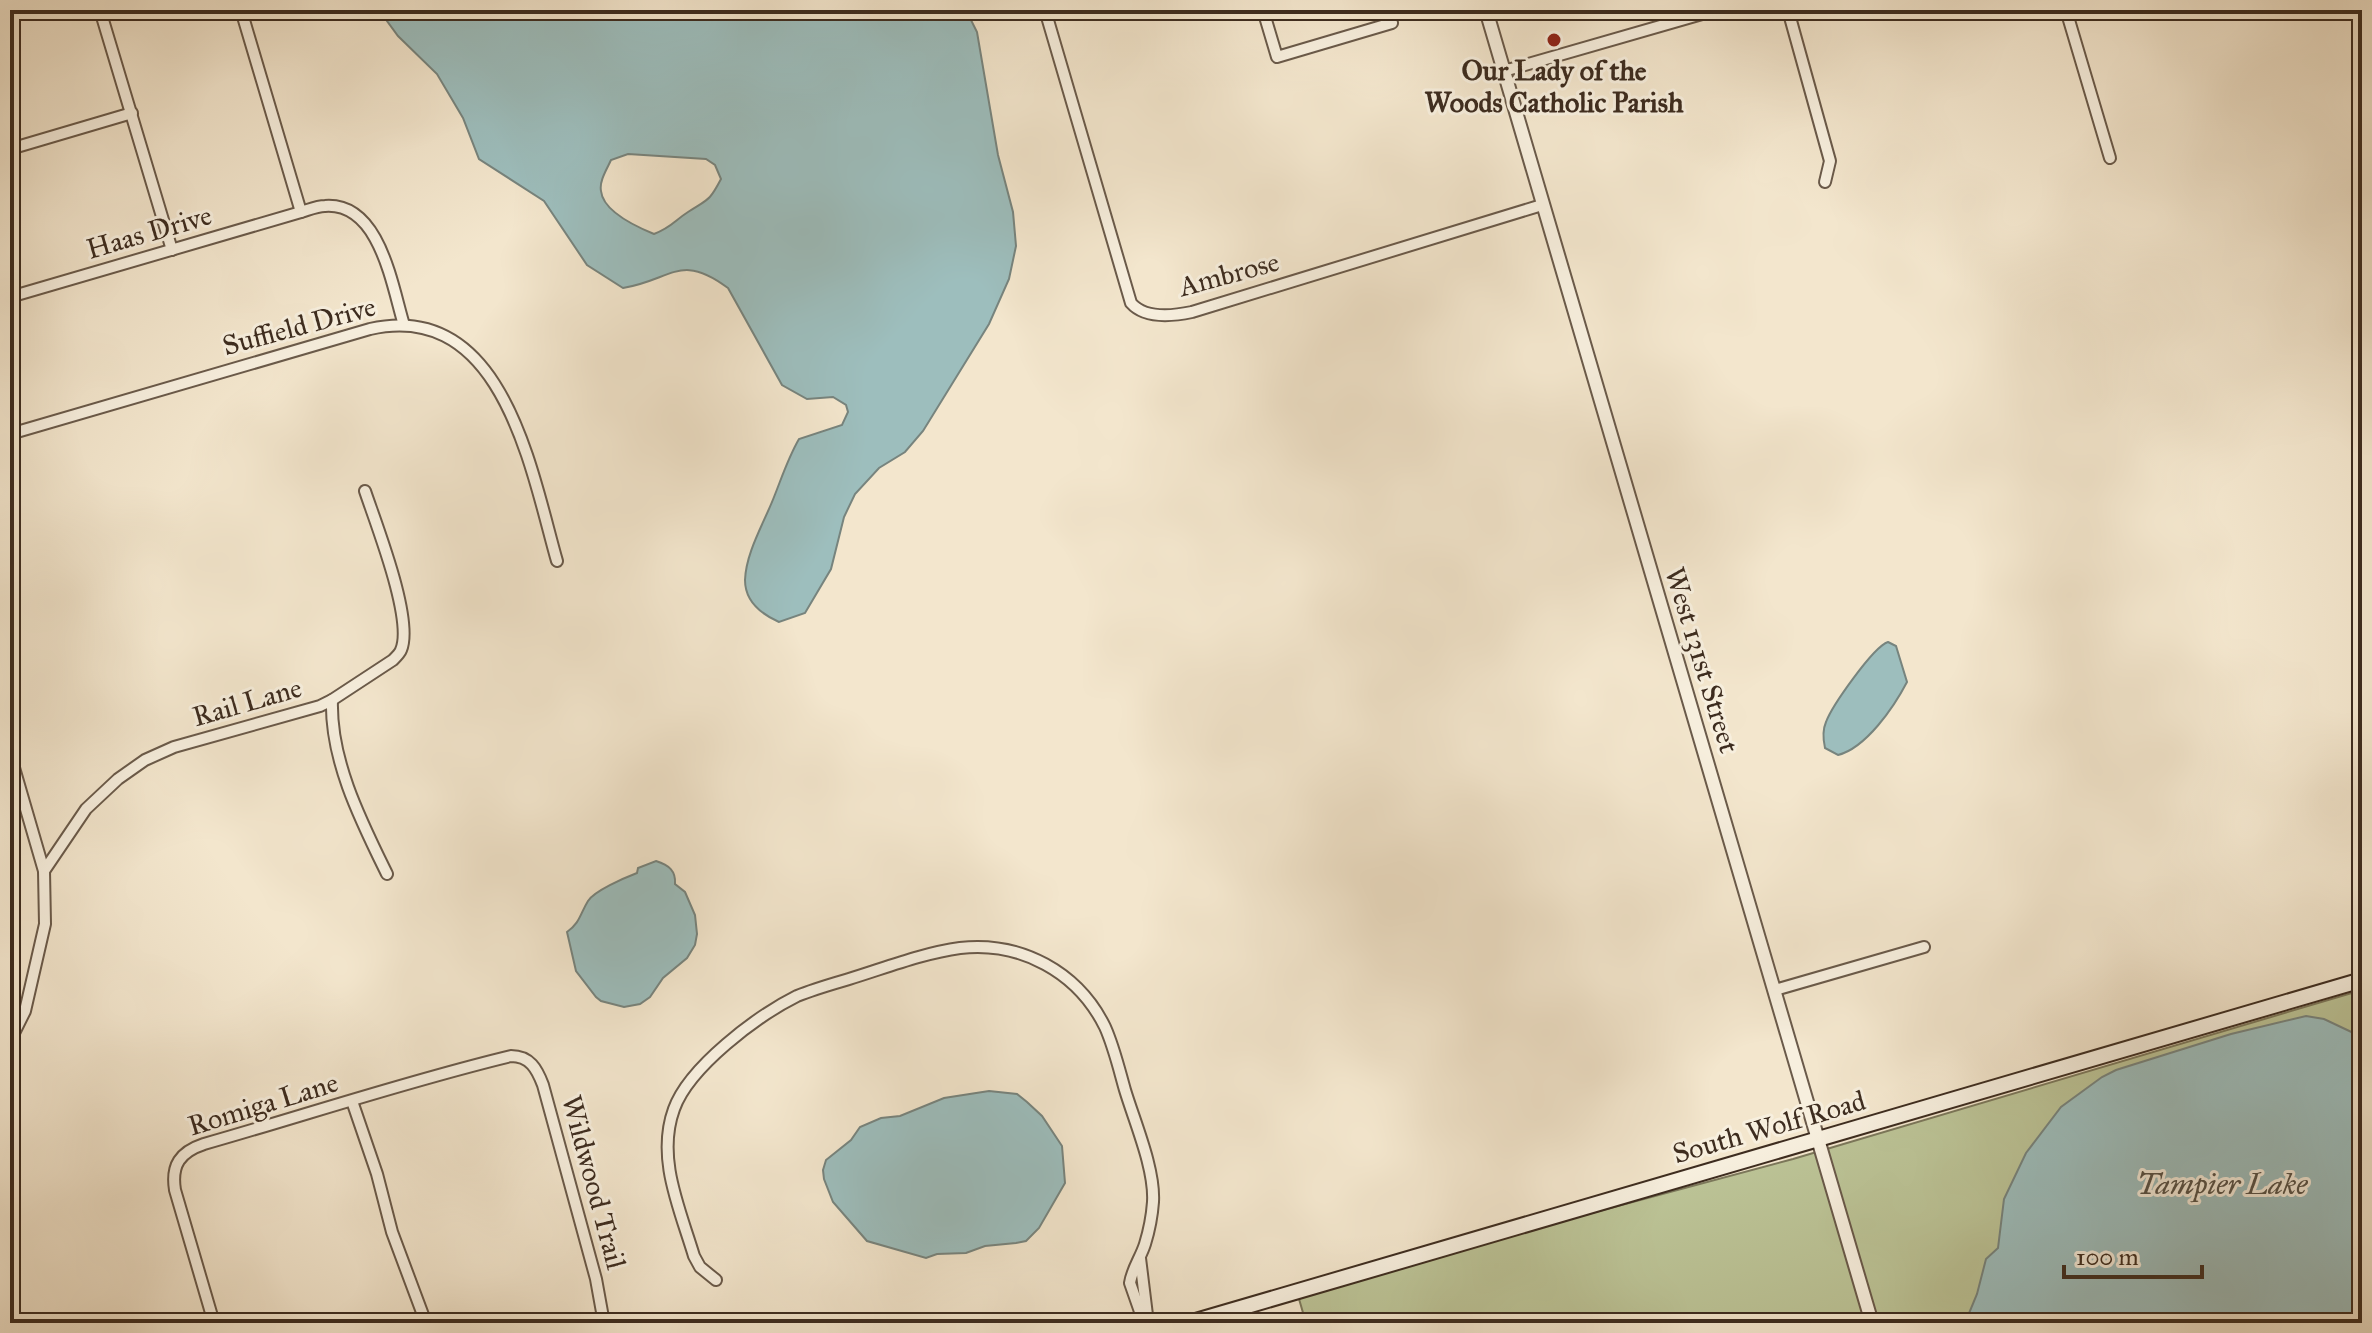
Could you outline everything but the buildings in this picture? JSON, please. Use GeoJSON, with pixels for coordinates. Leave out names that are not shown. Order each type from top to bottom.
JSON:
{"type":"FeatureCollection","features":[{"type":"Feature","properties":{"kind":"main road","name":"South Wolf Road"},"geometry":{"type":"LineString","coordinates":[[1189,1323],[2362,980]]}},
{"type":"Feature","properties":{"kind":"street"},"geometry":{"type":"LineString","coordinates":[[100,10],[172,250]]}},
{"type":"Feature","properties":{"kind":"street"},"geometry":{"type":"LineString","coordinates":[[241,10],[301,212]]}},
{"type":"Feature","properties":{"kind":"street","name":"Ambrose"},"geometry":{"type":"LineString","coordinates":[[1045,10],[1131,303],[1142,312],[1192,312],[1542,205]]}},
{"type":"Feature","properties":{"kind":"street"},"geometry":{"type":"LineString","coordinates":[[1263,10],[1277,57],[1392,23]]}},
{"type":"Feature","properties":{"kind":"street","name":"West 131st Street"},"geometry":{"type":"LineString","coordinates":[[1486,10],[1872,1323]]}},
{"type":"Feature","properties":{"kind":"street"},"geometry":{"type":"LineString","coordinates":[[1504,71],[1716,10]]}},
{"type":"Feature","properties":{"kind":"street"},"geometry":{"type":"LineString","coordinates":[[1788,10],[1830,161],[1825,182]]}},
{"type":"Feature","properties":{"kind":"street"},"geometry":{"type":"LineString","coordinates":[[2066,10],[2110,158]]}},
{"type":"Feature","properties":{"kind":"street"},"geometry":{"type":"LineString","coordinates":[[10,149],[132,113]]}},
{"type":"Feature","properties":{"kind":"street","name":"Haas Drive"},"geometry":{"type":"LineString","coordinates":[[10,297],[325,206],[343,208],[370,227],[380,247],[404,325]]}},
{"type":"Feature","properties":{"kind":"street","name":"Suffield Drive"},"geometry":{"type":"LineString","coordinates":[[10,434],[370,329],[404,325],[451,339],[470,353],[489,374],[520,433],[557,561]]}},
{"type":"Feature","properties":{"kind":"street"},"geometry":{"type":"LineString","coordinates":[[332,700],[393,660],[401,652],[403,640],[399,598],[365,491]]}},
{"type":"Feature","properties":{"kind":"street","name":"Rail Lane"},"geometry":{"type":"LineString","coordinates":[[44,871],[86,809],[118,779],[145,760],[174,747],[332,700]]}},
{"type":"Feature","properties":{"kind":"street","name":"Rail Lane"},"geometry":{"type":"LineString","coordinates":[[332,700],[331,713],[342,765],[359,817],[387,874]]}},
{"type":"Feature","properties":{"kind":"street"},"geometry":{"type":"LineString","coordinates":[[10,754],[44,871],[45,924],[25,1011],[10,1041]]}},
{"type":"Feature","properties":{"kind":"street"},"geometry":{"type":"LineString","coordinates":[[716,1280],[700,1267],[694,1256],[668,1163],[670,1121],[688,1081],[707,1061],[765,1016],[800,995],[940,952],[978,947],[1020,952],[1050,966],[1077,987],[1104,1026],[1153,1189],[1151,1220],[1140,1256],[1146,1323]]}},
{"type":"Feature","properties":{"kind":"street"},"geometry":{"type":"LineString","coordinates":[[1775,990],[1924,947]]}},
{"type":"Feature","properties":{"kind":"street","name":"Romiga Lane"},"geometry":{"type":"LineString","coordinates":[[214,1323],[175,1190],[175,1165],[182,1155],[204,1144],[352,1101],[412,1080],[511,1056],[527,1059]]}},
{"type":"Feature","properties":{"kind":"street","name":"Wildwood Trail"},"geometry":{"type":"LineString","coordinates":[[527,1059],[543,1085],[596,1279],[604,1323]]}},
{"type":"Feature","properties":{"kind":"street"},"geometry":{"type":"LineString","coordinates":[[352,1101],[377,1174],[392,1232],[426,1323]]}},
{"type":"Feature","properties":{"kind":"green space"},"geometry":{"type":"Polygon","coordinates":[[[2362,990],[2362,1323],[1306,1323],[1297,1292],[1793,1159],[2362,990]]]}},
{"type":"Feature","properties":{"kind":"water"},"geometry":{"type":"Polygon","coordinates":[[[379,10],[966,10],[977,32],[998,155],[1013,212],[1016,246],[1009,279],[989,324],[923,431],[905,452],[879,468],[855,494],[844,517],[831,569],[805,613],[779,622],[766,615],[755,606],[748,594],[746,569],[756,538],[799,439],[842,425],[848,412],[846,405],[833,397],[807,399],[782,385],[728,288],[712,277],[687,270],[623,288],[587,265],[544,201],[479,159],[463,118],[437,74],[398,36],[379,10]],[[628,154],[611,160],[601,183],[603,198],[614,212],[654,234],[704,202],[714,192],[721,179],[715,165],[706,159],[628,154]]]}},
{"type":"Feature","properties":{"kind":"water"},"geometry":{"type":"Polygon","coordinates":[[[1888,642],[1896,646],[1907,682],[1895,703],[1869,735],[1838,755],[1825,748],[1823,735],[1826,722],[1863,665],[1888,642]]]}},
{"type":"Feature","properties":{"kind":"water"},"geometry":{"type":"Polygon","coordinates":[[[656,861],[671,869],[675,884],[685,892],[695,915],[695,945],[687,958],[663,978],[650,997],[640,1004],[624,1007],[601,1001],[576,971],[567,932],[596,893],[656,861]]]}},
{"type":"Feature","properties":{"kind":"water","name":"Tampier Lake"},"geometry":{"type":"Polygon","coordinates":[[[2306,1016],[2324,1019],[2362,1037],[2362,1323],[1965,1323],[1986,1259],[1998,1248],[2004,1199],[2026,1153],[2061,1107],[2116,1070],[2231,1034],[2306,1016]]]}},
{"type":"Feature","properties":{"kind":"water"},"geometry":{"type":"Polygon","coordinates":[[[989,1091],[1017,1094],[1042,1116],[1062,1146],[1065,1183],[1039,1228],[1026,1241],[926,1258],[867,1241],[833,1202],[824,1179],[826,1160],[851,1140],[860,1127],[881,1118],[900,1116],[944,1098],[989,1091]]]}},
{"type":"Feature","properties":{"kind":"place","name":"Our Lady of the Woods Catholic Parish"},"geometry":{"type":"Point","coordinates":[1554,40]}}]}
